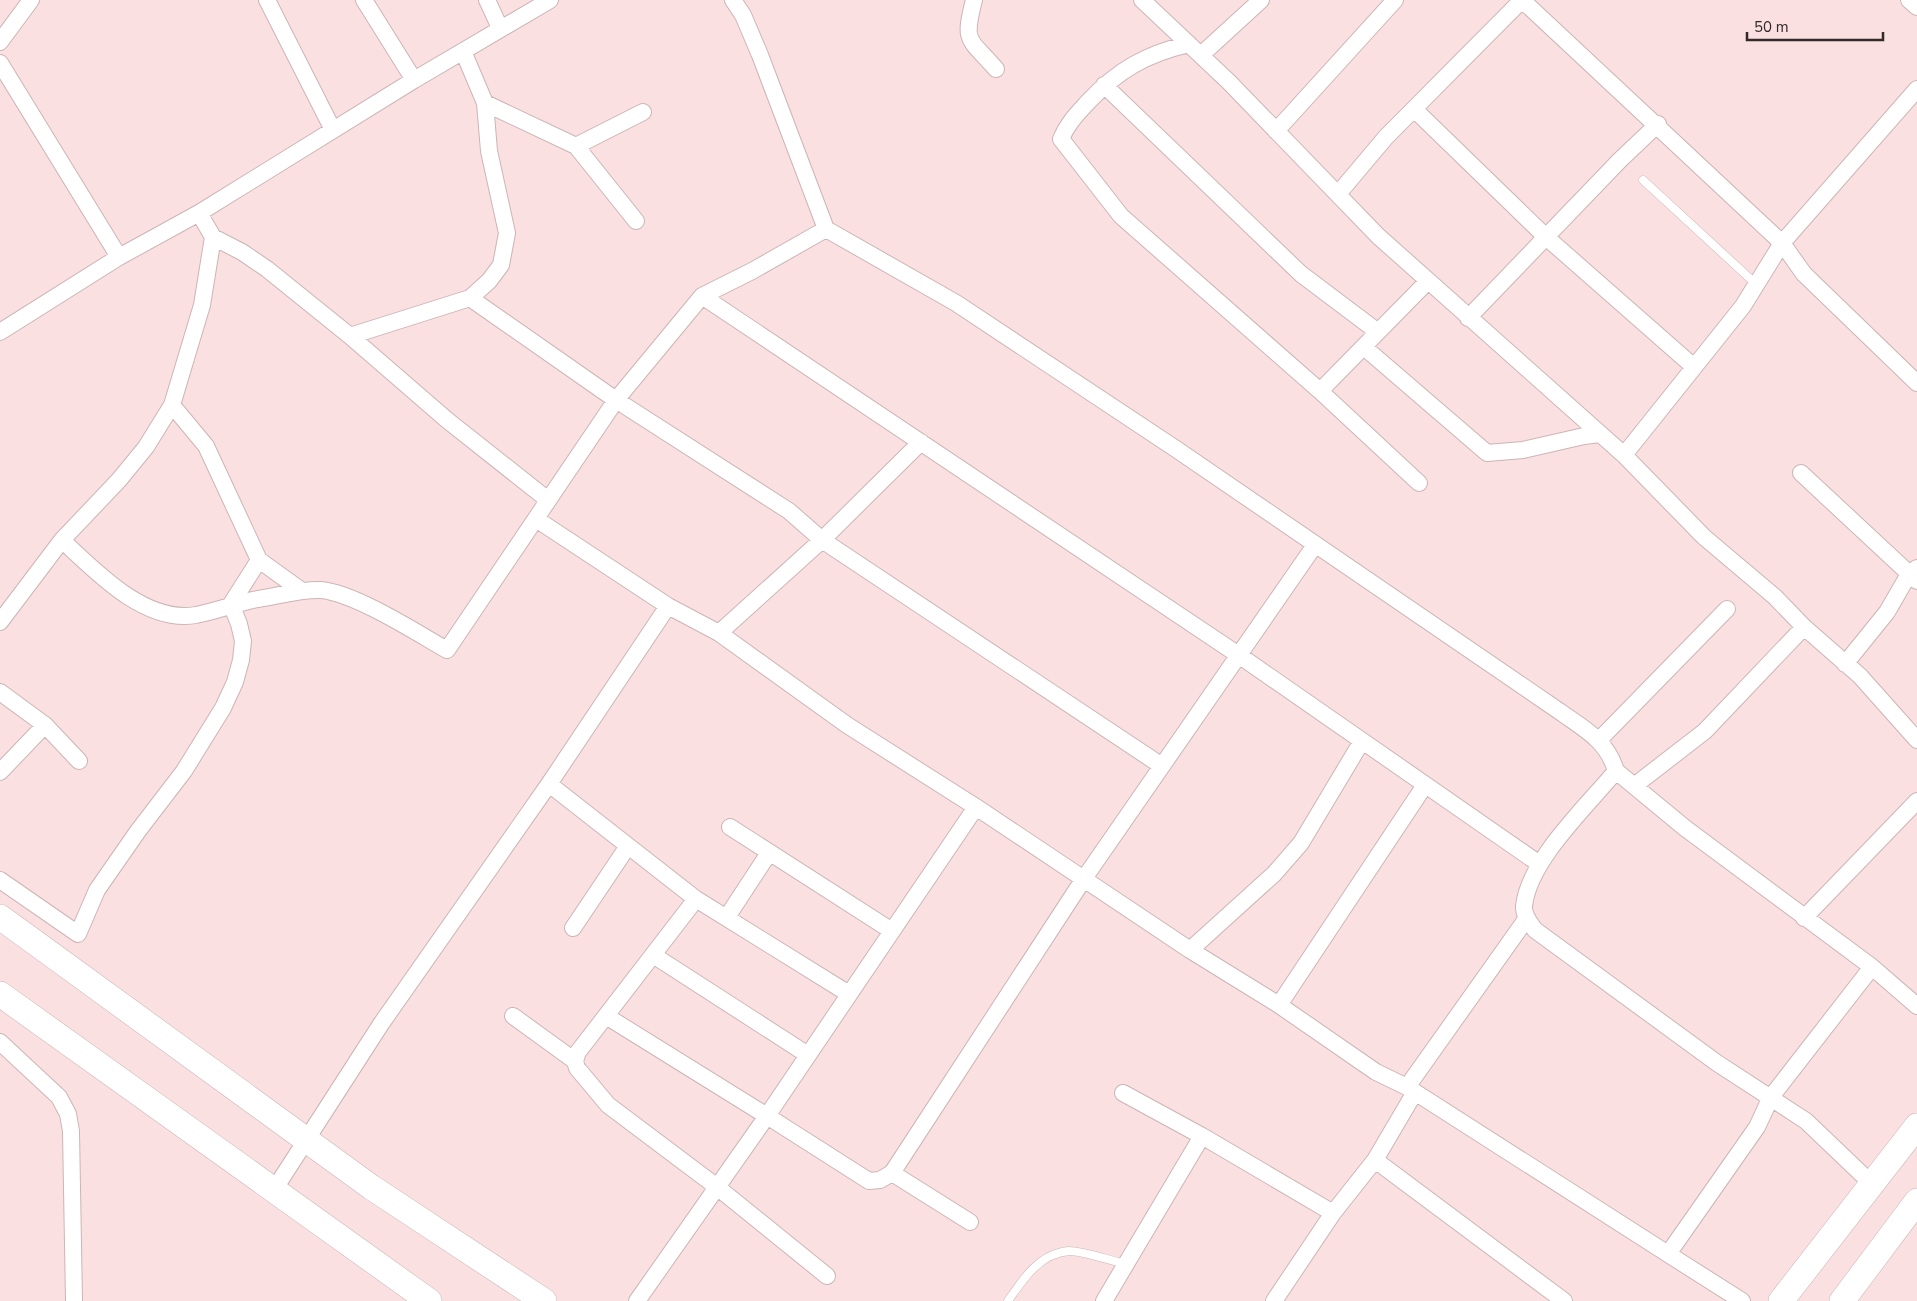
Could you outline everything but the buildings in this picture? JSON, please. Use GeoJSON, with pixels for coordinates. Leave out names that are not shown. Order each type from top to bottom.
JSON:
{"type":"FeatureCollection","features":[{"type":"Feature","properties":{"kind":"main road"},"geometry":{"type":"LineString","coordinates":[[0,918],[371,1186],[544,1301]]}},
{"type":"Feature","properties":{"kind":"main road"},"geometry":{"type":"LineString","coordinates":[[0,994],[429,1301]]}},
{"type":"Feature","properties":{"kind":"main road"},"geometry":{"type":"LineString","coordinates":[[1781,1301],[1917,1126]]}},
{"type":"Feature","properties":{"kind":"main road"},"geometry":{"type":"LineString","coordinates":[[1842,1301],[1917,1201]]}},
{"type":"Feature","properties":{"kind":"street"},"geometry":{"type":"LineString","coordinates":[[0,42],[31,0]]}},
{"type":"Feature","properties":{"kind":"street"},"geometry":{"type":"LineString","coordinates":[[267,0],[333,130]]}},
{"type":"Feature","properties":{"kind":"street"},"geometry":{"type":"LineString","coordinates":[[364,0],[414,80]]}},
{"type":"Feature","properties":{"kind":"street"},"geometry":{"type":"LineString","coordinates":[[487,0],[500,28]]}},
{"type":"Feature","properties":{"kind":"street"},"geometry":{"type":"LineString","coordinates":[[0,332],[119,257],[199,213],[414,80],[550,0]]}},
{"type":"Feature","properties":{"kind":"street"},"geometry":{"type":"LineString","coordinates":[[733,0],[742,14],[760,55],[826,229],[956,303],[1176,449],[1560,711],[1598,740],[1611,754],[1616,771],[1634,786],[1685,828],[1872,967],[1917,1006]]}},
{"type":"Feature","properties":{"kind":"street"},"geometry":{"type":"LineString","coordinates":[[974,0],[967,29],[968,38],[996,69]]}},
{"type":"Feature","properties":{"kind":"street"},"geometry":{"type":"LineString","coordinates":[[1142,0],[1201,55],[1378,236],[1427,282],[1624,455],[1704,536],[1775,597],[1804,627],[1860,676],[1917,740]]}},
{"type":"Feature","properties":{"kind":"street"},"geometry":{"type":"LineString","coordinates":[[1201,55],[1261,0]]}},
{"type":"Feature","properties":{"kind":"street"},"geometry":{"type":"LineString","coordinates":[[1276,131],[1396,0]]}},
{"type":"Feature","properties":{"kind":"street"},"geometry":{"type":"LineString","coordinates":[[1338,194],[1386,138],[1522,0],[1658,124],[1782,243],[1804,274],[1917,383]]}},
{"type":"Feature","properties":{"kind":"street"},"geometry":{"type":"LineString","coordinates":[[1909,0],[1917,7]]}},
{"type":"Feature","properties":{"kind":"street"},"geometry":{"type":"LineString","coordinates":[[1189,44],[1162,50],[1134,63],[1104,85],[1067,125],[1061,139],[1121,216],[1320,391],[1419,483]]}},
{"type":"Feature","properties":{"kind":"street"},"geometry":{"type":"LineString","coordinates":[[350,336],[470,298],[490,281],[501,265],[507,233],[490,151],[485,103],[463,51]]}},
{"type":"Feature","properties":{"kind":"street"},"geometry":{"type":"LineString","coordinates":[[0,63],[119,257]]}},
{"type":"Feature","properties":{"kind":"street"},"geometry":{"type":"LineString","coordinates":[[1104,85],[1301,274],[1378,332]]}},
{"type":"Feature","properties":{"kind":"street"},"geometry":{"type":"LineString","coordinates":[[1624,455],[1757,285],[1782,243],[1917,89]]}},
{"type":"Feature","properties":{"kind":"street"},"geometry":{"type":"LineString","coordinates":[[485,103],[576,146],[636,221]]}},
{"type":"Feature","properties":{"kind":"street"},"geometry":{"type":"LineString","coordinates":[[1414,109],[1546,237],[1694,367]]}},
{"type":"Feature","properties":{"kind":"street"},"geometry":{"type":"LineString","coordinates":[[576,146],[643,112]]}},
{"type":"Feature","properties":{"kind":"street"},"geometry":{"type":"LineString","coordinates":[[1468,318],[1620,160],[1658,124]]}},
{"type":"Feature","properties":{"kind":"street"},"geometry":{"type":"LineString","coordinates":[[199,213],[214,238],[242,252],[267,269],[350,336],[446,420],[548,500]]}},
{"type":"Feature","properties":{"kind":"street"},"geometry":{"type":"LineString","coordinates":[[62,540],[108,583],[129,598],[154,609],[176,615],[195,615],[230,604],[302,591],[332,592],[383,614],[447,650],[616,400],[702,296],[752,271],[826,229]]}},
{"type":"Feature","properties":{"kind":"street"},"geometry":{"type":"LineString","coordinates":[[0,622],[62,540],[119,480],[146,447],[172,405],[202,305],[214,238]]}},
{"type":"Feature","properties":{"kind":"street"},"geometry":{"type":"LineString","coordinates":[[1320,391],[1365,348],[1427,282]]}},
{"type":"Feature","properties":{"kind":"street"},"geometry":{"type":"LineString","coordinates":[[702,296],[1240,656],[1538,863]]}},
{"type":"Feature","properties":{"kind":"street"},"geometry":{"type":"LineString","coordinates":[[470,298],[616,400],[789,511],[822,540],[1162,766]]}},
{"type":"Feature","properties":{"kind":"street"},"geometry":{"type":"LineString","coordinates":[[1365,348],[1487,453],[1524,450],[1600,434]]}},
{"type":"Feature","properties":{"kind":"street"},"geometry":{"type":"LineString","coordinates":[[172,405],[206,446],[259,560],[302,591]]}},
{"type":"Feature","properties":{"kind":"street"},"geometry":{"type":"LineString","coordinates":[[719,633],[822,540],[921,442]]}},
{"type":"Feature","properties":{"kind":"street"},"geometry":{"type":"LineString","coordinates":[[1801,473],[1914,574],[1887,612],[1845,664]]}},
{"type":"Feature","properties":{"kind":"street"},"geometry":{"type":"LineString","coordinates":[[536,519],[668,606],[719,633],[847,725],[976,807],[1190,950],[1279,1005],[1376,1072],[1411,1089],[1742,1301]]}},
{"type":"Feature","properties":{"kind":"street"},"geometry":{"type":"LineString","coordinates":[[606,1016],[869,1181],[880,1180],[892,1173],[1083,880],[1240,656],[1315,545]]}},
{"type":"Feature","properties":{"kind":"street"},"geometry":{"type":"LineString","coordinates":[[230,604],[259,560]]}},
{"type":"Feature","properties":{"kind":"street"},"geometry":{"type":"LineString","coordinates":[[0,880],[78,934],[97,890],[138,831],[184,771],[222,708],[235,682],[241,660],[243,641],[239,624],[230,604]]}},
{"type":"Feature","properties":{"kind":"street"},"geometry":{"type":"LineString","coordinates":[[274,1190],[381,1024],[549,784],[668,606]]}},
{"type":"Feature","properties":{"kind":"street"},"geometry":{"type":"LineString","coordinates":[[1598,740],[1727,609]]}},
{"type":"Feature","properties":{"kind":"street"},"geometry":{"type":"LineString","coordinates":[[1634,786],[1705,731],[1804,627]]}},
{"type":"Feature","properties":{"kind":"street"},"geometry":{"type":"LineString","coordinates":[[0,692],[45,725],[78,760]]}},
{"type":"Feature","properties":{"kind":"street"},"geometry":{"type":"LineString","coordinates":[[0,772],[45,725]]}},
{"type":"Feature","properties":{"kind":"street"},"geometry":{"type":"LineString","coordinates":[[1190,950],[1274,874],[1301,843],[1362,741]]}},
{"type":"Feature","properties":{"kind":"street"},"geometry":{"type":"LineString","coordinates":[[1616,771],[1538,863],[1524,906],[1526,918],[1535,930],[1717,1063],[1806,1121],[1872,1184]]}},
{"type":"Feature","properties":{"kind":"street"},"geometry":{"type":"LineString","coordinates":[[549,784],[696,899],[849,994]]}},
{"type":"Feature","properties":{"kind":"street"},"geometry":{"type":"LineString","coordinates":[[1279,1005],[1425,785]]}},
{"type":"Feature","properties":{"kind":"street"},"geometry":{"type":"LineString","coordinates":[[1804,918],[1917,801]]}},
{"type":"Feature","properties":{"kind":"street"},"geometry":{"type":"LineString","coordinates":[[637,1301],[767,1116],[976,807]]}},
{"type":"Feature","properties":{"kind":"street"},"geometry":{"type":"LineString","coordinates":[[730,827],[892,931]]}},
{"type":"Feature","properties":{"kind":"street"},"geometry":{"type":"LineString","coordinates":[[573,928],[628,846]]}},
{"type":"Feature","properties":{"kind":"street"},"geometry":{"type":"LineString","coordinates":[[726,917],[769,853]]}},
{"type":"Feature","properties":{"kind":"street"},"geometry":{"type":"LineString","coordinates":[[576,1061],[578,1052],[696,899]]}},
{"type":"Feature","properties":{"kind":"street"},"geometry":{"type":"LineString","coordinates":[[1274,1301],[1333,1213],[1375,1160],[1411,1089],[1526,918]]}},
{"type":"Feature","properties":{"kind":"street"},"geometry":{"type":"LineString","coordinates":[[653,955],[808,1055]]}},
{"type":"Feature","properties":{"kind":"street"},"geometry":{"type":"LineString","coordinates":[[1668,1254],[1757,1127],[1771,1097],[1872,967]]}},
{"type":"Feature","properties":{"kind":"street"},"geometry":{"type":"LineString","coordinates":[[513,1016],[576,1061],[585,1080],[608,1105],[717,1187],[827,1276]]}},
{"type":"Feature","properties":{"kind":"street"},"geometry":{"type":"LineString","coordinates":[[0,1042],[59,1098],[68,1114],[71,1131],[74,1301]]}},
{"type":"Feature","properties":{"kind":"street"},"geometry":{"type":"LineString","coordinates":[[1123,1093],[1202,1136],[1333,1213]]}},
{"type":"Feature","properties":{"kind":"street"},"geometry":{"type":"LineString","coordinates":[[1104,1301],[1202,1136]]}},
{"type":"Feature","properties":{"kind":"street"},"geometry":{"type":"LineString","coordinates":[[1375,1160],[1564,1301]]}},
{"type":"Feature","properties":{"kind":"street"},"geometry":{"type":"LineString","coordinates":[[892,1173],[970,1222]]}},
{"type":"Feature","properties":{"kind":"lane"},"geometry":{"type":"LineString","coordinates":[[1643,180],[1757,285]]}},
{"type":"Feature","properties":{"kind":"lane"},"geometry":{"type":"LineString","coordinates":[[1008,1301],[1024,1278],[1046,1257],[1070,1251],[1126,1264]]}}]}
